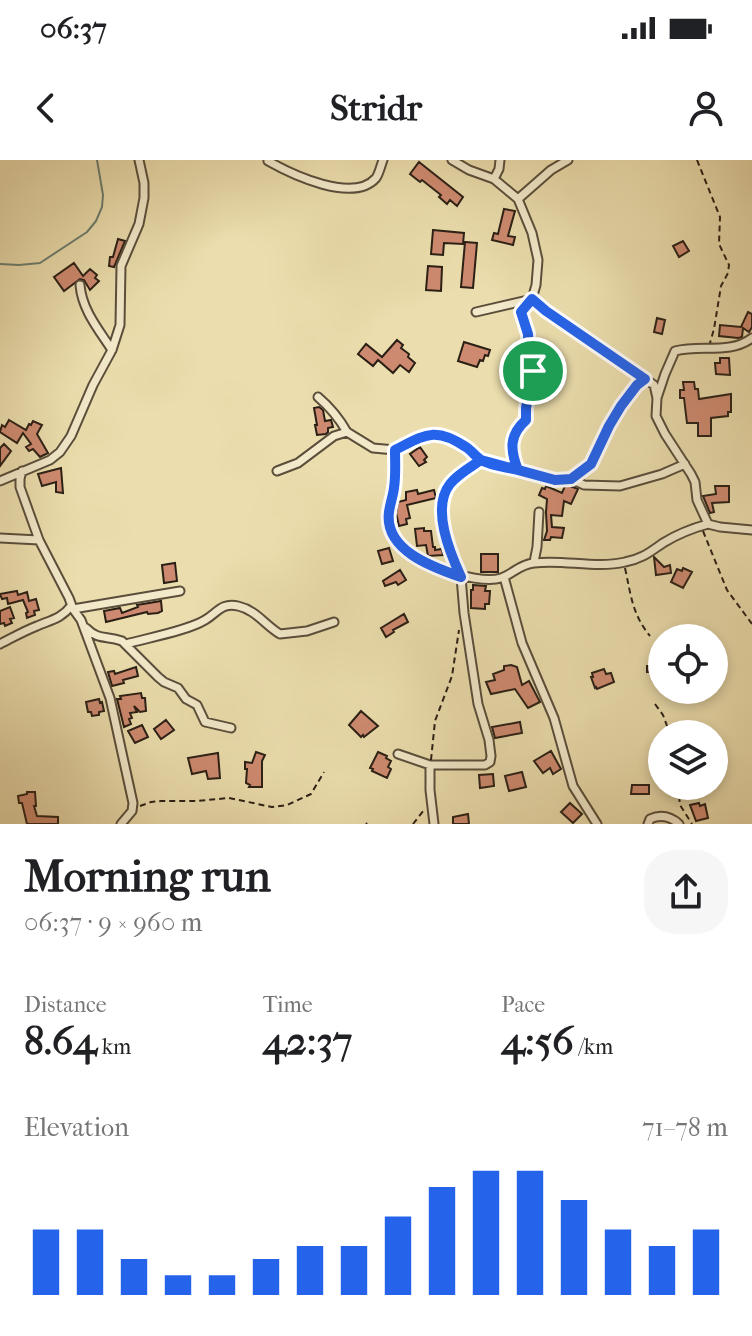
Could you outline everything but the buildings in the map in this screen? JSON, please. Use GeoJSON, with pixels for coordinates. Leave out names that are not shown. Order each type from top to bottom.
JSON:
{"type":"FeatureCollection","features":[{"type":"Feature","properties":{"kind":"street"},"geometry":{"type":"LineString","coordinates":[[0,481],[50,460],[60,452],[77,424],[112,350],[120,325],[121,266],[139,224],[144,198],[139,160]]}},
{"type":"Feature","properties":{"kind":"street"},"geometry":{"type":"LineString","coordinates":[[268,161],[312,182],[347,188],[376,178],[383,160]]}},
{"type":"Feature","properties":{"kind":"street"},"geometry":{"type":"LineString","coordinates":[[452,160],[494,179],[518,199],[532,233],[538,260],[532,299]]}},
{"type":"Feature","properties":{"kind":"street"},"geometry":{"type":"LineString","coordinates":[[494,179],[500,160]]}},
{"type":"Feature","properties":{"kind":"street"},"geometry":{"type":"LineString","coordinates":[[518,199],[551,170],[568,160]]}},
{"type":"Feature","properties":{"kind":"street"},"geometry":{"type":"LineString","coordinates":[[80,285],[85,308],[112,350]]}},
{"type":"Feature","properties":{"kind":"street"},"geometry":{"type":"LineString","coordinates":[[476,312],[532,299]]}},
{"type":"Feature","properties":{"kind":"street"},"geometry":{"type":"LineString","coordinates":[[532,299],[654,385],[656,416],[695,482],[704,525]]}},
{"type":"Feature","properties":{"kind":"street"},"geometry":{"type":"LineString","coordinates":[[657,398],[675,351],[738,346],[752,338]]}},
{"type":"Feature","properties":{"kind":"street"},"geometry":{"type":"LineString","coordinates":[[318,397],[339,418],[347,432],[373,448],[395,450],[417,439],[439,434],[469,448],[481,460],[555,480],[571,479],[584,485],[620,486],[685,464]]}},
{"type":"Feature","properties":{"kind":"street"},"geometry":{"type":"LineString","coordinates":[[277,471],[298,463],[334,436],[347,432]]}},
{"type":"Feature","properties":{"kind":"street"},"geometry":{"type":"LineString","coordinates":[[395,450],[396,475],[388,515],[392,536],[417,558],[461,577],[497,579],[534,562],[624,563],[647,556],[664,542],[704,525],[752,530]]}},
{"type":"Feature","properties":{"kind":"street"},"geometry":{"type":"LineString","coordinates":[[398,754],[430,765],[485,765],[490,762],[489,740],[478,704],[461,577],[444,529],[442,509],[448,486],[481,460]]}},
{"type":"Feature","properties":{"kind":"street"},"geometry":{"type":"LineString","coordinates":[[22,471],[20,487],[39,540],[83,625],[110,698],[125,761],[132,811],[121,824]]}},
{"type":"Feature","properties":{"kind":"street"},"geometry":{"type":"LineString","coordinates":[[534,562],[539,512]]}},
{"type":"Feature","properties":{"kind":"street"},"geometry":{"type":"LineString","coordinates":[[0,538],[39,540]]}},
{"type":"Feature","properties":{"kind":"street"},"geometry":{"type":"LineString","coordinates":[[504,577],[522,643],[554,718],[573,786],[597,824]]}},
{"type":"Feature","properties":{"kind":"street"},"geometry":{"type":"LineString","coordinates":[[0,644],[56,619],[72,608],[180,591]]}},
{"type":"Feature","properties":{"kind":"street"},"geometry":{"type":"LineString","coordinates":[[126,644],[205,620],[217,610],[229,606],[251,612],[280,634],[307,631],[334,622]]}},
{"type":"Feature","properties":{"kind":"street"},"geometry":{"type":"LineString","coordinates":[[83,625],[97,638],[114,638],[126,644],[158,677],[178,688],[186,699],[197,705],[205,722],[231,728]]}},
{"type":"Feature","properties":{"kind":"street"},"geometry":{"type":"LineString","coordinates":[[430,765],[434,824]]}},
{"type":"Feature","properties":{"kind":"street"},"geometry":{"type":"LineString","coordinates":[[648,824],[658,815],[679,824]]}},
{"type":"Feature","properties":{"kind":"path"},"geometry":{"type":"LineString","coordinates":[[697,160],[720,217],[719,244],[729,265],[721,286],[708,348]]}},
{"type":"Feature","properties":{"kind":"path"},"geometry":{"type":"LineString","coordinates":[[518,470],[513,458],[512,438],[526,420],[533,371],[529,360],[528,334],[521,312],[532,299]]}},
{"type":"Feature","properties":{"kind":"path"},"geometry":{"type":"LineString","coordinates":[[571,479],[591,464],[621,406],[645,379]]}},
{"type":"Feature","properties":{"kind":"path"},"geometry":{"type":"LineString","coordinates":[[704,525],[727,590],[752,624]]}},
{"type":"Feature","properties":{"kind":"path"},"geometry":{"type":"LineString","coordinates":[[624,563],[638,622],[648,634]]}},
{"type":"Feature","properties":{"kind":"path"},"geometry":{"type":"LineString","coordinates":[[430,765],[435,721],[452,676],[464,613]]}},
{"type":"Feature","properties":{"kind":"path"},"geometry":{"type":"LineString","coordinates":[[655,704],[665,720]]}},
{"type":"Feature","properties":{"kind":"path"},"geometry":{"type":"LineString","coordinates":[[132,811],[151,802],[229,798],[272,807],[287,805],[311,794],[324,772]]}},
{"type":"Feature","properties":{"kind":"path"},"geometry":{"type":"LineString","coordinates":[[679,800],[692,824]]}},
{"type":"Feature","properties":{"kind":"path"},"geometry":{"type":"LineString","coordinates":[[413,824],[424,811]]}},
{"type":"Feature","properties":{"kind":"waterway"},"geometry":{"type":"LineString","coordinates":[[0,264],[40,263],[87,232],[102,207],[97,160]]}},
{"type":"Feature","properties":{"kind":"route"},"geometry":{"type":"LineString","coordinates":[[533,371],[526,420],[512,438],[513,458],[518,470],[481,460],[469,448],[439,434],[417,439],[395,450],[396,475],[388,515],[392,536],[417,558],[461,577],[444,529],[442,509],[448,486],[481,460],[538,476],[555,480],[571,479],[591,464],[621,406],[645,379],[532,299],[521,312],[528,334],[529,360],[533,371]]}}]}
